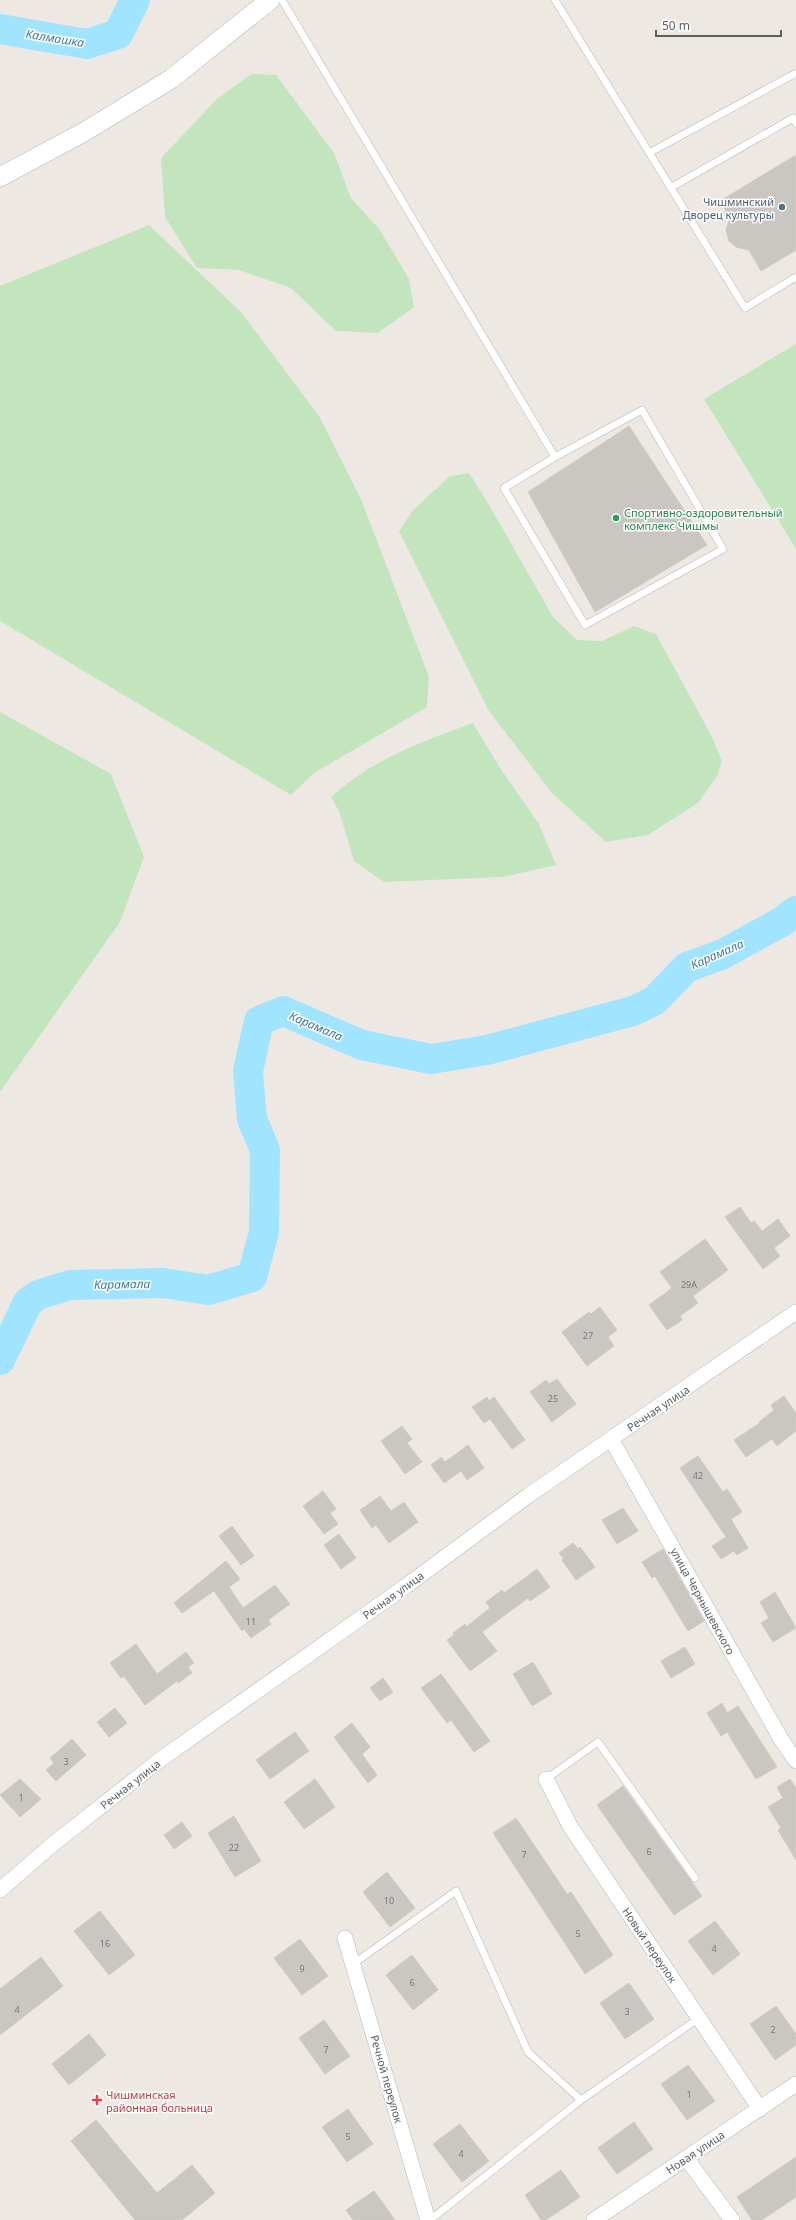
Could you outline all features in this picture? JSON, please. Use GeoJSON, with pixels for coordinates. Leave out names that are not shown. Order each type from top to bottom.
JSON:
{"type":"FeatureCollection","features":[{"type":"Feature","properties":{"kind":"street"},"geometry":{"type":"LineString","coordinates":[[0,177],[84,132],[171,79],[270,0]]}},
{"type":"Feature","properties":{"kind":"street","name":"Речная улица"},"geometry":{"type":"LineString","coordinates":[[0,1890],[53,1844],[162,1759],[400,1591],[529,1495],[796,1312]]}},
{"type":"Feature","properties":{"kind":"street","name":"улица Чернышевского"},"geometry":{"type":"LineString","coordinates":[[611,1439],[781,1739],[796,1761]]}},
{"type":"Feature","properties":{"kind":"street","name":"Новый переулок"},"geometry":{"type":"LineString","coordinates":[[546,1779],[570,1826],[760,2108]]}},
{"type":"Feature","properties":{"kind":"street","name":"Речной переулок"},"geometry":{"type":"LineString","coordinates":[[345,1938],[429,2220]]}},
{"type":"Feature","properties":{"kind":"street","name":"Новая улица"},"geometry":{"type":"LineString","coordinates":[[594,2220],[796,2084]]}},
{"type":"Feature","properties":{"kind":"street"},"geometry":{"type":"LineString","coordinates":[[686,2158],[732,2220]]}},
{"type":"Feature","properties":{"kind":"lane"},"geometry":{"type":"LineString","coordinates":[[282,0],[555,457]]}},
{"type":"Feature","properties":{"kind":"lane"},"geometry":{"type":"LineString","coordinates":[[555,0],[745,308],[796,277]]}},
{"type":"Feature","properties":{"kind":"lane"},"geometry":{"type":"LineString","coordinates":[[649,153],[796,73]]}},
{"type":"Feature","properties":{"kind":"lane"},"geometry":{"type":"LineString","coordinates":[[672,188],[793,118],[796,123]]}},
{"type":"Feature","properties":{"kind":"lane"},"geometry":{"type":"LineString","coordinates":[[642,410],[723,549],[585,625],[504,488],[555,457],[642,410]]}},
{"type":"Feature","properties":{"kind":"lane"},"geometry":{"type":"LineString","coordinates":[[546,1779],[598,1742],[695,1878]]}},
{"type":"Feature","properties":{"kind":"lane"},"geometry":{"type":"LineString","coordinates":[[353,1964],[456,1891],[528,2052],[581,2100]]}},
{"type":"Feature","properties":{"kind":"lane"},"geometry":{"type":"LineString","coordinates":[[429,2220],[581,2100],[699,2018]]}},
{"type":"Feature","properties":{"kind":"green space"},"geometry":{"type":"Polygon","coordinates":[[[251,74],[276,75],[334,153],[351,198],[380,230],[409,279],[414,307],[378,333],[336,331],[291,288],[239,270],[197,268],[165,217],[161,158],[217,99],[251,74]]]}},
{"type":"Feature","properties":{"kind":"green space"},"geometry":{"type":"Polygon","coordinates":[[[149,225],[241,312],[319,416],[361,499],[429,677],[427,707],[314,773],[291,795],[0,621],[0,286],[149,225]]]}},
{"type":"Feature","properties":{"kind":"green space"},"geometry":{"type":"Polygon","coordinates":[[[796,344],[796,549],[704,399],[796,344]]]}},
{"type":"Feature","properties":{"kind":"green space"},"geometry":{"type":"Polygon","coordinates":[[[469,473],[488,503],[553,617],[577,640],[602,641],[634,626],[656,634],[712,737],[722,761],[717,776],[698,803],[648,835],[606,842],[551,792],[489,711],[399,531],[413,510],[450,476],[469,473]]]}},
{"type":"Feature","properties":{"kind":"green space"},"geometry":{"type":"Polygon","coordinates":[[[0,712],[111,774],[144,857],[120,922],[0,1092],[0,712]]]}},
{"type":"Feature","properties":{"kind":"green space"},"geometry":{"type":"Polygon","coordinates":[[[473,723],[500,768],[539,824],[556,865],[502,877],[384,882],[354,861],[339,811],[331,797],[363,772],[380,762],[435,737],[473,723]]]}},
{"type":"Feature","properties":{"kind":"building"},"geometry":{"type":"Polygon","coordinates":[[[796,155],[796,250],[761,271],[749,250],[736,247],[729,241],[726,230],[730,218],[720,201],[796,155]]]}},
{"type":"Feature","properties":{"kind":"building","name":"Спортивно-оздоровительный комплекс Чишмы"},"geometry":{"type":"Polygon","coordinates":[[[629,426],[707,545],[595,612],[528,492],[629,426]]]}},
{"type":"Feature","properties":{"kind":"building"},"geometry":{"type":"Polygon","coordinates":[[[740,1207],[751,1223],[754,1221],[762,1231],[778,1219],[790,1236],[774,1248],[780,1256],[763,1269],[725,1217],[740,1207]]]}},
{"type":"Feature","properties":{"kind":"building"},"geometry":{"type":"Polygon","coordinates":[[[705,1239],[728,1270],[693,1296],[698,1303],[680,1316],[682,1320],[667,1330],[649,1305],[672,1288],[660,1272],[705,1239]]]}},
{"type":"Feature","properties":{"kind":"building"},"geometry":{"type":"Polygon","coordinates":[[[600,1307],[617,1330],[608,1337],[614,1346],[587,1366],[562,1332],[589,1312],[591,1314],[600,1307]]]}},
{"type":"Feature","properties":{"kind":"building"},"geometry":{"type":"Polygon","coordinates":[[[557,1379],[576,1404],[552,1422],[530,1392],[546,1380],[549,1384],[557,1379]]]}},
{"type":"Feature","properties":{"kind":"building"},"geometry":{"type":"Polygon","coordinates":[[[784,1396],[796,1413],[796,1431],[777,1446],[772,1439],[746,1457],[734,1440],[760,1423],[759,1422],[774,1410],[771,1405],[784,1396]]]}},
{"type":"Feature","properties":{"kind":"building"},"geometry":{"type":"Polygon","coordinates":[[[487,1397],[489,1401],[494,1397],[525,1440],[512,1449],[490,1419],[484,1423],[472,1407],[487,1397]]]}},
{"type":"Feature","properties":{"kind":"building"},"geometry":{"type":"Polygon","coordinates":[[[402,1426],[412,1439],[407,1443],[422,1462],[405,1474],[381,1441],[402,1426]]]}},
{"type":"Feature","properties":{"kind":"building"},"geometry":{"type":"Polygon","coordinates":[[[468,1445],[484,1468],[467,1480],[461,1471],[444,1483],[431,1465],[441,1457],[445,1462],[468,1445]]]}},
{"type":"Feature","properties":{"kind":"building"},"geometry":{"type":"Polygon","coordinates":[[[698,1456],[723,1492],[727,1489],[742,1512],[731,1519],[748,1548],[737,1555],[734,1551],[721,1559],[712,1546],[726,1537],[680,1468],[698,1456]]]}},
{"type":"Feature","properties":{"kind":"building"},"geometry":{"type":"Polygon","coordinates":[[[323,1491],[336,1509],[330,1513],[338,1524],[324,1534],[303,1506],[323,1491]]]}},
{"type":"Feature","properties":{"kind":"building"},"geometry":{"type":"Polygon","coordinates":[[[380,1496],[391,1511],[404,1502],[418,1522],[389,1543],[376,1525],[372,1528],[360,1510],[380,1496]]]}},
{"type":"Feature","properties":{"kind":"building"},"geometry":{"type":"Polygon","coordinates":[[[623,1508],[638,1531],[617,1544],[602,1520],[623,1508]]]}},
{"type":"Feature","properties":{"kind":"building"},"geometry":{"type":"Polygon","coordinates":[[[232,1526],[254,1556],[241,1565],[219,1536],[232,1526]]]}},
{"type":"Feature","properties":{"kind":"building"},"geometry":{"type":"Polygon","coordinates":[[[339,1534],[356,1558],[341,1569],[324,1545],[339,1534]]]}},
{"type":"Feature","properties":{"kind":"building"},"geometry":{"type":"Polygon","coordinates":[[[573,1543],[578,1549],[580,1547],[595,1567],[576,1580],[559,1553],[573,1543]]]}},
{"type":"Feature","properties":{"kind":"building"},"geometry":{"type":"Polygon","coordinates":[[[663,1549],[704,1621],[688,1631],[655,1576],[652,1578],[642,1562],[663,1549]]]}},
{"type":"Feature","properties":{"kind":"building"},"geometry":{"type":"Polygon","coordinates":[[[226,1561],[240,1579],[229,1587],[243,1608],[275,1585],[290,1604],[268,1620],[271,1624],[251,1638],[244,1629],[242,1631],[214,1591],[182,1613],[174,1603],[226,1561]]]}},
{"type":"Feature","properties":{"kind":"building"},"geometry":{"type":"Polygon","coordinates":[[[537,1569],[550,1587],[530,1601],[528,1598],[482,1632],[497,1651],[470,1671],[447,1640],[454,1635],[453,1633],[465,1624],[466,1627],[490,1608],[486,1602],[502,1590],[504,1593],[537,1569]]]}},
{"type":"Feature","properties":{"kind":"building"},"geometry":{"type":"Polygon","coordinates":[[[775,1592],[796,1628],[773,1642],[761,1623],[769,1618],[760,1602],[775,1592]]]}},
{"type":"Feature","properties":{"kind":"building"},"geometry":{"type":"Polygon","coordinates":[[[136,1644],[157,1674],[186,1652],[194,1663],[188,1667],[192,1673],[178,1683],[177,1681],[145,1705],[124,1676],[121,1678],[110,1663],[136,1644]]]}},
{"type":"Feature","properties":{"kind":"building"},"geometry":{"type":"Polygon","coordinates":[[[685,1647],[695,1664],[671,1678],[661,1661],[685,1647]]]}},
{"type":"Feature","properties":{"kind":"building"},"geometry":{"type":"Polygon","coordinates":[[[533,1662],[552,1694],[532,1706],[513,1674],[533,1662]]]}},
{"type":"Feature","properties":{"kind":"building"},"geometry":{"type":"Polygon","coordinates":[[[441,1674],[490,1741],[474,1752],[451,1720],[447,1723],[421,1688],[441,1674]]]}},
{"type":"Feature","properties":{"kind":"building"},"geometry":{"type":"Polygon","coordinates":[[[383,1678],[393,1692],[380,1701],[370,1688],[383,1678]]]}},
{"type":"Feature","properties":{"kind":"building"},"geometry":{"type":"Polygon","coordinates":[[[722,1703],[727,1713],[738,1706],[777,1767],[756,1779],[727,1732],[721,1736],[707,1713],[722,1703]]]}},
{"type":"Feature","properties":{"kind":"building"},"geometry":{"type":"Polygon","coordinates":[[[115,1708],[127,1723],[109,1737],[97,1722],[115,1708]]]}},
{"type":"Feature","properties":{"kind":"building"},"geometry":{"type":"Polygon","coordinates":[[[352,1723],[370,1747],[362,1754],[377,1775],[368,1783],[334,1737],[352,1723]]]}},
{"type":"Feature","properties":{"kind":"building"},"geometry":{"type":"Polygon","coordinates":[[[295,1732],[309,1751],[270,1779],[256,1760],[295,1732]]]}},
{"type":"Feature","properties":{"kind":"building"},"geometry":{"type":"Polygon","coordinates":[[[72,1739],[86,1755],[56,1781],[46,1770],[54,1763],[50,1758],[72,1739]]]}},
{"type":"Feature","properties":{"kind":"building"},"geometry":{"type":"Polygon","coordinates":[[[20,1779],[41,1799],[20,1817],[0,1795],[20,1779]]]}},
{"type":"Feature","properties":{"kind":"building"},"geometry":{"type":"Polygon","coordinates":[[[315,1779],[335,1807],[304,1829],[284,1802],[315,1779]]]}},
{"type":"Feature","properties":{"kind":"building"},"geometry":{"type":"Polygon","coordinates":[[[790,1779],[796,1788],[796,1860],[778,1830],[781,1828],[768,1807],[783,1798],[777,1787],[790,1779]]]}},
{"type":"Feature","properties":{"kind":"building"},"geometry":{"type":"Polygon","coordinates":[[[623,1786],[702,1896],[674,1915],[597,1805],[623,1786]]]}},
{"type":"Feature","properties":{"kind":"building"},"geometry":{"type":"Polygon","coordinates":[[[234,1816],[261,1861],[235,1877],[208,1833],[234,1816]]]}},
{"type":"Feature","properties":{"kind":"building"},"geometry":{"type":"Polygon","coordinates":[[[516,1818],[567,1894],[571,1892],[613,1955],[585,1974],[493,1833],[516,1818]]]}},
{"type":"Feature","properties":{"kind":"building"},"geometry":{"type":"Polygon","coordinates":[[[182,1822],[192,1836],[174,1849],[164,1835],[182,1822]]]}},
{"type":"Feature","properties":{"kind":"building"},"geometry":{"type":"Polygon","coordinates":[[[387,1872],[415,1908],[390,1927],[363,1892],[387,1872]]]}},
{"type":"Feature","properties":{"kind":"building"},"geometry":{"type":"Polygon","coordinates":[[[100,1911],[135,1955],[109,1975],[74,1931],[100,1911]]]}},
{"type":"Feature","properties":{"kind":"building"},"geometry":{"type":"Polygon","coordinates":[[[715,1921],[740,1954],[713,1975],[688,1941],[715,1921]]]}},
{"type":"Feature","properties":{"kind":"building"},"geometry":{"type":"Polygon","coordinates":[[[300,1939],[328,1976],[302,1995],[274,1958],[300,1939]]]}},
{"type":"Feature","properties":{"kind":"building"},"geometry":{"type":"Polygon","coordinates":[[[412,1955],[438,1990],[413,2010],[386,1975],[412,1955]]]}},
{"type":"Feature","properties":{"kind":"building"},"geometry":{"type":"Polygon","coordinates":[[[41,1957],[63,1986],[0,2035],[0,1989],[41,1957]]]}},
{"type":"Feature","properties":{"kind":"building"},"geometry":{"type":"Polygon","coordinates":[[[629,1983],[654,2019],[625,2039],[600,2003],[629,1983]]]}},
{"type":"Feature","properties":{"kind":"building"},"geometry":{"type":"Polygon","coordinates":[[[776,2006],[796,2034],[796,2045],[775,2060],[750,2024],[776,2006]]]}},
{"type":"Feature","properties":{"kind":"building"},"geometry":{"type":"Polygon","coordinates":[[[324,2020],[350,2056],[325,2074],[299,2038],[324,2020]]]}},
{"type":"Feature","properties":{"kind":"building"},"geometry":{"type":"Polygon","coordinates":[[[89,2034],[106,2055],[69,2085],[52,2064],[89,2034]]]}},
{"type":"Feature","properties":{"kind":"building"},"geometry":{"type":"Polygon","coordinates":[[[688,2065],[715,2101],[687,2120],[661,2084],[688,2065]]]}},
{"type":"Feature","properties":{"kind":"building"},"geometry":{"type":"Polygon","coordinates":[[[348,2109],[373,2144],[347,2162],[322,2127],[348,2109]]]}},
{"type":"Feature","properties":{"kind":"building"},"geometry":{"type":"Polygon","coordinates":[[[96,2120],[157,2193],[192,2165],[215,2193],[182,2220],[135,2220],[71,2141],[96,2120]]]}},
{"type":"Feature","properties":{"kind":"building"},"geometry":{"type":"Polygon","coordinates":[[[634,2122],[653,2149],[617,2174],[598,2148],[634,2122]]]}},
{"type":"Feature","properties":{"kind":"building"},"geometry":{"type":"Polygon","coordinates":[[[460,2124],[489,2161],[462,2182],[433,2144],[460,2124]]]}},
{"type":"Feature","properties":{"kind":"building"},"geometry":{"type":"Polygon","coordinates":[[[796,2157],[796,2197],[762,2220],[752,2220],[737,2197],[796,2157]]]}},
{"type":"Feature","properties":{"kind":"building"},"geometry":{"type":"Polygon","coordinates":[[[561,2170],[580,2197],[546,2220],[541,2220],[525,2195],[561,2170]]]}},
{"type":"Feature","properties":{"kind":"building"},"geometry":{"type":"Polygon","coordinates":[[[374,2191],[395,2220],[353,2220],[346,2210],[374,2191]]]}},
{"type":"Feature","properties":{"kind":"waterway","name":"Калмашка"},"geometry":{"type":"LineString","coordinates":[[0,29],[87,44],[118,34],[135,0]]}},
{"type":"Feature","properties":{"kind":"waterway","name":"Карамала"},"geometry":{"type":"LineString","coordinates":[[0,1360],[28,1302],[38,1295],[70,1285],[163,1283],[208,1290],[252,1277],[264,1232],[265,1150],[252,1119],[248,1071],[259,1021],[283,1011],[362,1045],[431,1059],[487,1050],[633,1011],[654,1001],[687,967],[721,955],[783,921],[796,911]]}},
{"type":"Feature","properties":{"kind":"place","name":"Чишминский Дворец культуры"},"geometry":{"type":"Point","coordinates":[782,207]}},
{"type":"Feature","properties":{"kind":"place","name":"Спортивно-оздоровительный комплекс Чишмы"},"geometry":{"type":"Point","coordinates":[616,518]}},
{"type":"Feature","properties":{"kind":"place","name":"Чишминская районная больница"},"geometry":{"type":"Point","coordinates":[97,2100]}}]}
